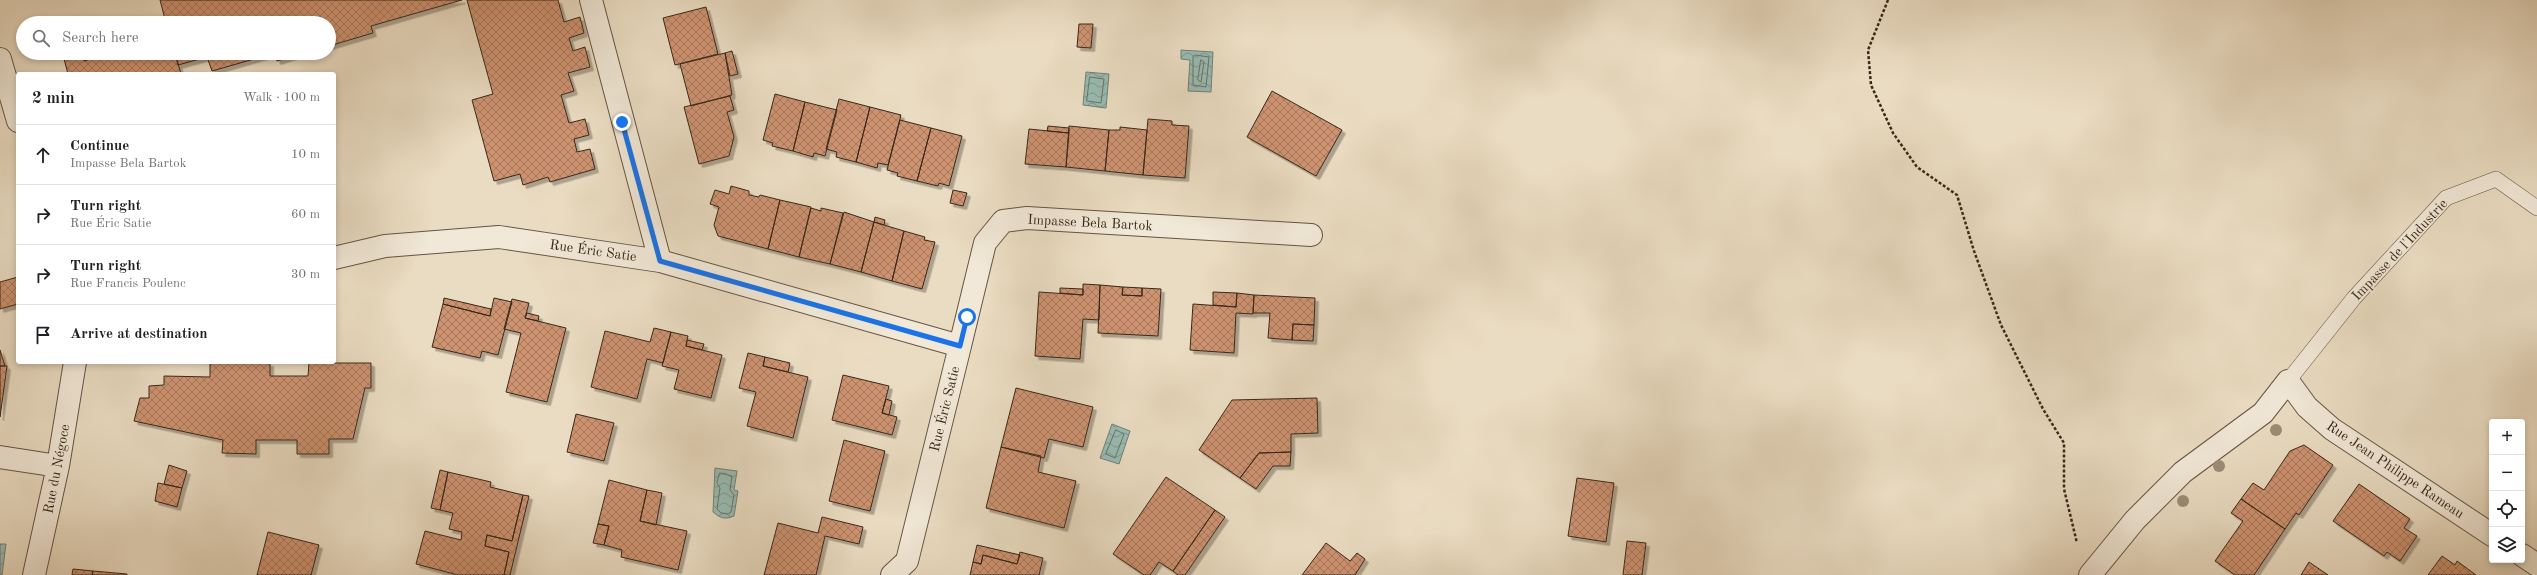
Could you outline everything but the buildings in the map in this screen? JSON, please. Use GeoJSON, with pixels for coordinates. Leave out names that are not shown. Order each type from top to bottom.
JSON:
{"type":"FeatureCollection","features":[{"type":"Feature","properties":{"kind":"street"},"geometry":{"type":"LineString","coordinates":[[591,0],[660,261]]}},
{"type":"Feature","properties":{"kind":"street"},"geometry":{"type":"LineString","coordinates":[[0,59],[16,114]]}},
{"type":"Feature","properties":{"kind":"street","name":"Impasse Bela Bartok"},"geometry":{"type":"LineString","coordinates":[[960,346],[985,243],[1003,221],[1027,218],[1311,235]]}},
{"type":"Feature","properties":{"kind":"street","name":"Rue Éric Satie"},"geometry":{"type":"LineString","coordinates":[[336,258],[385,246],[498,237],[660,261],[960,346],[908,561],[892,575]]}},
{"type":"Feature","properties":{"kind":"street","name":"Rue du Négoce"},"geometry":{"type":"LineString","coordinates":[[34,575],[58,466],[75,364]]}},
{"type":"Feature","properties":{"kind":"street"},"geometry":{"type":"LineString","coordinates":[[2090,575],[2135,520],[2182,472],[2263,413],[2288,381]]}},
{"type":"Feature","properties":{"kind":"street","name":"Rue Jean Philippe Rameau"},"geometry":{"type":"LineString","coordinates":[[2288,381],[2307,407],[2332,429],[2489,533]]}},
{"type":"Feature","properties":{"kind":"street"},"geometry":{"type":"LineString","coordinates":[[0,457],[58,466]]}},
{"type":"Feature","properties":{"kind":"street"},"geometry":{"type":"LineString","coordinates":[[2525,557],[2537,565]]}},
{"type":"Feature","properties":{"kind":"lane","name":"Impasse de l'Industrie"},"geometry":{"type":"LineString","coordinates":[[2288,381],[2354,298],[2446,198],[2496,179],[2537,208]]}},
{"type":"Feature","properties":{"kind":"path"},"geometry":{"type":"LineString","coordinates":[[1888,0],[1868,50],[1870,85],[1893,133],[1917,167],[1957,195],[1974,250],[2001,325],[2043,409],[2064,443],[2064,489],[2078,546]]}},
{"type":"Feature","properties":{"kind":"water"},"geometry":{"type":"Polygon","coordinates":[[[1181,50],[1213,52],[1211,92],[1188,91],[1190,60],[1181,59],[1181,50]]]}},
{"type":"Feature","properties":{"kind":"water"},"geometry":{"type":"Polygon","coordinates":[[[1086,72],[1109,74],[1106,108],[1083,105],[1086,72]]]}},
{"type":"Feature","properties":{"kind":"water"},"geometry":{"type":"Polygon","coordinates":[[[1112,424],[1130,431],[1119,464],[1100,458],[1112,424]]]}},
{"type":"Feature","properties":{"kind":"water"},"geometry":{"type":"Polygon","coordinates":[[[715,468],[737,471],[734,490],[738,491],[734,516],[728,518],[718,516],[713,512],[715,468]]]}},
{"type":"Feature","properties":{"kind":"water"},"geometry":{"type":"Polygon","coordinates":[[[0,544],[6,544],[2,575],[0,575],[0,544]]]}},
{"type":"Feature","properties":{"kind":"route"},"geometry":{"type":"LineString","coordinates":[[622,122],[660,261],[960,346],[967,317]]}}]}
